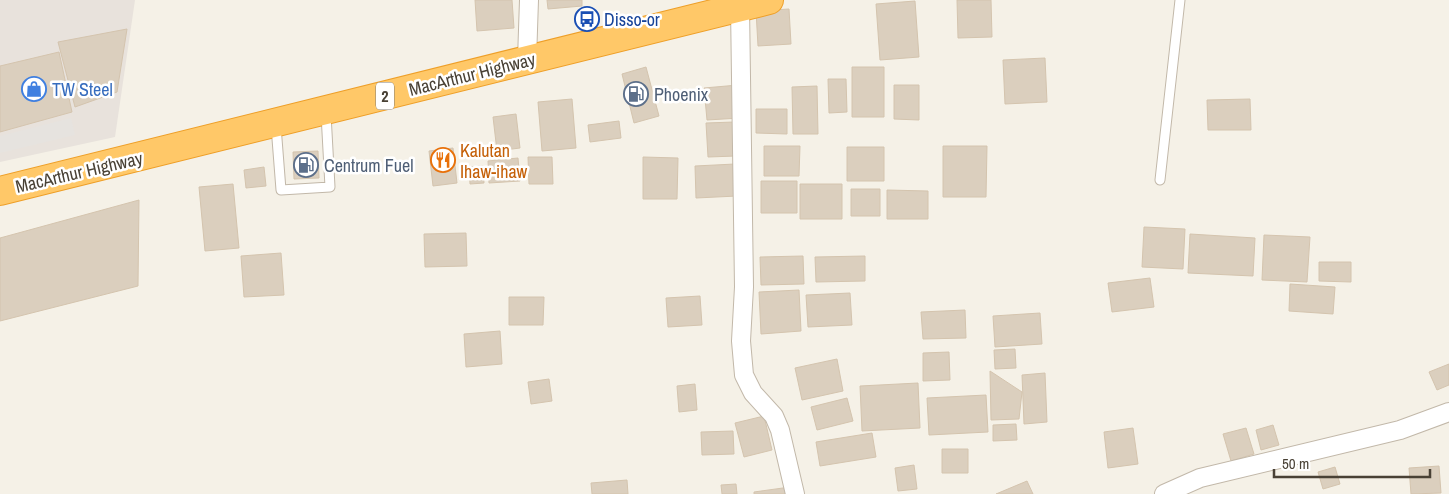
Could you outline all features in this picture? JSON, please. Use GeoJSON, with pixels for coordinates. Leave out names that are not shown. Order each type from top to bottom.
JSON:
{"type":"FeatureCollection","features":[{"type":"Feature","properties":{"kind":"highway","name":"MacArthur Highway"},"geometry":{"type":"LineString","coordinates":[[0,190],[769,0]]}},
{"type":"Feature","properties":{"kind":"street"},"geometry":{"type":"LineString","coordinates":[[527,60],[530,0]]}},
{"type":"Feature","properties":{"kind":"street"},"geometry":{"type":"LineString","coordinates":[[740,7],[744,287],[742,341],[744,375],[753,393],[774,416],[780,430],[795,494]]}},
{"type":"Feature","properties":{"kind":"street"},"geometry":{"type":"LineString","coordinates":[[1164,494],[1200,478],[1400,430],[1449,412]]}},
{"type":"Feature","properties":{"kind":"lane"},"geometry":{"type":"LineString","coordinates":[[1160,180],[1180,0]]}},
{"type":"Feature","properties":{"kind":"lane"},"geometry":{"type":"LineString","coordinates":[[276,123],[281,190],[330,187],[325,111]]}},
{"type":"Feature","properties":{"kind":"shaded area"},"geometry":{"type":"Polygon","coordinates":[[[0,0],[135,0],[115,137],[0,162],[0,0]]]}},
{"type":"Feature","properties":{"kind":"shaded area"},"geometry":{"type":"Polygon","coordinates":[[[71,118],[75,135],[0,153],[0,136],[71,118]]]}},
{"type":"Feature","properties":{"kind":"building"},"geometry":{"type":"Polygon","coordinates":[[[475,0],[512,0],[514,28],[477,31],[475,0]]]}},
{"type":"Feature","properties":{"kind":"building"},"geometry":{"type":"Polygon","coordinates":[[[547,0],[582,0],[582,6],[548,9],[547,0]]]}},
{"type":"Feature","properties":{"kind":"building"},"geometry":{"type":"Polygon","coordinates":[[[957,0],[991,0],[992,37],[958,38],[957,0]]]}},
{"type":"Feature","properties":{"kind":"building"},"geometry":{"type":"Polygon","coordinates":[[[915,1],[919,57],[880,60],[876,4],[915,1]]]}},
{"type":"Feature","properties":{"kind":"building"},"geometry":{"type":"Polygon","coordinates":[[[789,9],[791,44],[758,46],[756,11],[789,9]]]}},
{"type":"Feature","properties":{"kind":"building"},"geometry":{"type":"Polygon","coordinates":[[[127,29],[117,92],[75,107],[58,42],[127,29]]]}},
{"type":"Feature","properties":{"kind":"building","name":"TW Steel"},"geometry":{"type":"Polygon","coordinates":[[[59,52],[72,112],[0,132],[0,66],[59,52]]]}},
{"type":"Feature","properties":{"kind":"building"},"geometry":{"type":"Polygon","coordinates":[[[1045,58],[1047,102],[1005,104],[1003,60],[1045,58]]]}},
{"type":"Feature","properties":{"kind":"building"},"geometry":{"type":"Polygon","coordinates":[[[646,67],[659,116],[634,123],[622,74],[646,67]]]}},
{"type":"Feature","properties":{"kind":"building"},"geometry":{"type":"Polygon","coordinates":[[[852,67],[884,67],[884,117],[852,117],[852,67]]]}},
{"type":"Feature","properties":{"kind":"building"},"geometry":{"type":"Polygon","coordinates":[[[828,79],[846,79],[847,112],[829,113],[828,79]]]}},
{"type":"Feature","properties":{"kind":"building"},"geometry":{"type":"Polygon","coordinates":[[[738,85],[740,118],[707,120],[704,88],[738,85]]]}},
{"type":"Feature","properties":{"kind":"building"},"geometry":{"type":"Polygon","coordinates":[[[894,85],[919,85],[919,120],[894,119],[894,85]]]}},
{"type":"Feature","properties":{"kind":"building"},"geometry":{"type":"Polygon","coordinates":[[[817,86],[818,134],[793,134],[792,87],[817,86]]]}},
{"type":"Feature","properties":{"kind":"building"},"geometry":{"type":"Polygon","coordinates":[[[572,99],[576,148],[542,151],[538,102],[572,99]]]}},
{"type":"Feature","properties":{"kind":"building"},"geometry":{"type":"Polygon","coordinates":[[[1250,99],[1251,130],[1208,130],[1207,100],[1250,99]]]}},
{"type":"Feature","properties":{"kind":"building"},"geometry":{"type":"Polygon","coordinates":[[[756,109],[787,109],[787,134],[756,133],[756,109]]]}},
{"type":"Feature","properties":{"kind":"building"},"geometry":{"type":"Polygon","coordinates":[[[516,114],[520,148],[497,151],[493,117],[516,114]]]}},
{"type":"Feature","properties":{"kind":"building"},"geometry":{"type":"Polygon","coordinates":[[[619,121],[621,138],[590,142],[588,125],[619,121]]]}},
{"type":"Feature","properties":{"kind":"building"},"geometry":{"type":"Polygon","coordinates":[[[734,122],[736,156],[708,157],[706,123],[734,122]]]}},
{"type":"Feature","properties":{"kind":"building"},"geometry":{"type":"Polygon","coordinates":[[[764,146],[800,146],[799,176],[764,176],[764,146]]]}},
{"type":"Feature","properties":{"kind":"building"},"geometry":{"type":"Polygon","coordinates":[[[943,146],[987,146],[986,197],[943,197],[943,146]]]}},
{"type":"Feature","properties":{"kind":"building"},"geometry":{"type":"Polygon","coordinates":[[[847,147],[884,147],[884,181],[847,181],[847,147]]]}},
{"type":"Feature","properties":{"kind":"building"},"geometry":{"type":"Polygon","coordinates":[[[453,148],[457,183],[433,186],[429,151],[453,148]]]}},
{"type":"Feature","properties":{"kind":"building","name":"Centrum Fuel"},"geometry":{"type":"Polygon","coordinates":[[[318,151],[319,178],[294,179],[293,152],[318,151]]]}},
{"type":"Feature","properties":{"kind":"building"},"geometry":{"type":"Polygon","coordinates":[[[528,157],[552,157],[553,184],[529,184],[528,157]]]}},
{"type":"Feature","properties":{"kind":"building"},"geometry":{"type":"Polygon","coordinates":[[[643,157],[678,158],[677,199],[643,199],[643,157]]]}},
{"type":"Feature","properties":{"kind":"building"},"geometry":{"type":"Polygon","coordinates":[[[518,158],[520,181],[489,183],[488,161],[518,158]]]}},
{"type":"Feature","properties":{"kind":"building"},"geometry":{"type":"Polygon","coordinates":[[[735,164],[737,196],[696,198],[695,166],[735,164]]]}},
{"type":"Feature","properties":{"kind":"building"},"geometry":{"type":"Polygon","coordinates":[[[483,166],[484,183],[470,184],[469,167],[483,166]]]}},
{"type":"Feature","properties":{"kind":"building"},"geometry":{"type":"Polygon","coordinates":[[[264,167],[266,186],[246,188],[244,170],[264,167]]]}},
{"type":"Feature","properties":{"kind":"building"},"geometry":{"type":"Polygon","coordinates":[[[761,181],[797,181],[797,213],[761,213],[761,181]]]}},
{"type":"Feature","properties":{"kind":"building"},"geometry":{"type":"Polygon","coordinates":[[[233,184],[239,248],[205,251],[199,187],[233,184]]]}},
{"type":"Feature","properties":{"kind":"building"},"geometry":{"type":"Polygon","coordinates":[[[800,184],[842,184],[842,219],[800,219],[800,184]]]}},
{"type":"Feature","properties":{"kind":"building"},"geometry":{"type":"Polygon","coordinates":[[[851,189],[880,189],[880,216],[851,216],[851,189]]]}},
{"type":"Feature","properties":{"kind":"building"},"geometry":{"type":"Polygon","coordinates":[[[887,190],[928,191],[928,219],[887,219],[887,190]]]}},
{"type":"Feature","properties":{"kind":"building"},"geometry":{"type":"Polygon","coordinates":[[[139,200],[138,286],[0,321],[0,238],[139,200]]]}},
{"type":"Feature","properties":{"kind":"building"},"geometry":{"type":"Polygon","coordinates":[[[1144,227],[1185,229],[1183,269],[1142,267],[1144,227]]]}},
{"type":"Feature","properties":{"kind":"building"},"geometry":{"type":"Polygon","coordinates":[[[466,233],[467,266],[425,267],[424,234],[466,233]]]}},
{"type":"Feature","properties":{"kind":"building"},"geometry":{"type":"Polygon","coordinates":[[[1190,234],[1255,238],[1253,276],[1188,273],[1190,234]]]}},
{"type":"Feature","properties":{"kind":"building"},"geometry":{"type":"Polygon","coordinates":[[[1264,235],[1310,237],[1307,282],[1262,280],[1264,235]]]}},
{"type":"Feature","properties":{"kind":"building"},"geometry":{"type":"Polygon","coordinates":[[[281,253],[284,295],[244,297],[241,256],[281,253]]]}},
{"type":"Feature","properties":{"kind":"building"},"geometry":{"type":"Polygon","coordinates":[[[803,256],[804,284],[761,285],[760,257],[803,256]]]}},
{"type":"Feature","properties":{"kind":"building"},"geometry":{"type":"Polygon","coordinates":[[[865,256],[865,281],[816,282],[815,257],[865,256]]]}},
{"type":"Feature","properties":{"kind":"building"},"geometry":{"type":"Polygon","coordinates":[[[1319,262],[1351,262],[1351,282],[1319,281],[1319,262]]]}},
{"type":"Feature","properties":{"kind":"building"},"geometry":{"type":"Polygon","coordinates":[[[1150,278],[1154,307],[1112,312],[1108,283],[1150,278]]]}},
{"type":"Feature","properties":{"kind":"building"},"geometry":{"type":"Polygon","coordinates":[[[1290,284],[1335,287],[1333,314],[1289,311],[1290,284]]]}},
{"type":"Feature","properties":{"kind":"building"},"geometry":{"type":"Polygon","coordinates":[[[799,290],[801,331],[761,334],[759,292],[799,290]]]}},
{"type":"Feature","properties":{"kind":"building"},"geometry":{"type":"Polygon","coordinates":[[[850,293],[852,325],[808,327],[806,295],[850,293]]]}},
{"type":"Feature","properties":{"kind":"building"},"geometry":{"type":"Polygon","coordinates":[[[700,296],[702,325],[668,327],[666,298],[700,296]]]}},
{"type":"Feature","properties":{"kind":"building"},"geometry":{"type":"Polygon","coordinates":[[[509,297],[544,297],[543,325],[509,325],[509,297]]]}},
{"type":"Feature","properties":{"kind":"building"},"geometry":{"type":"Polygon","coordinates":[[[965,310],[966,338],[923,339],[921,312],[965,310]]]}},
{"type":"Feature","properties":{"kind":"building"},"geometry":{"type":"Polygon","coordinates":[[[1040,313],[1042,344],[995,347],[993,316],[1040,313]]]}},
{"type":"Feature","properties":{"kind":"building"},"geometry":{"type":"Polygon","coordinates":[[[500,331],[502,364],[466,367],[464,334],[500,331]]]}},
{"type":"Feature","properties":{"kind":"building"},"geometry":{"type":"Polygon","coordinates":[[[1015,349],[1016,368],[995,369],[994,350],[1015,349]]]}},
{"type":"Feature","properties":{"kind":"building"},"geometry":{"type":"Polygon","coordinates":[[[949,352],[950,380],[923,381],[923,353],[949,352]]]}},
{"type":"Feature","properties":{"kind":"building"},"geometry":{"type":"Polygon","coordinates":[[[837,359],[843,391],[802,400],[795,368],[837,359]]]}},
{"type":"Feature","properties":{"kind":"building"},"geometry":{"type":"Polygon","coordinates":[[[1449,364],[1449,385],[1437,390],[1429,372],[1449,364]]]}},
{"type":"Feature","properties":{"kind":"building"},"geometry":{"type":"Polygon","coordinates":[[[990,371],[1022,392],[1019,419],[991,420],[990,371]]]}},
{"type":"Feature","properties":{"kind":"building"},"geometry":{"type":"Polygon","coordinates":[[[1045,373],[1047,422],[1024,424],[1022,375],[1045,373]]]}},
{"type":"Feature","properties":{"kind":"building"},"geometry":{"type":"Polygon","coordinates":[[[549,379],[552,401],[531,404],[528,382],[549,379]]]}},
{"type":"Feature","properties":{"kind":"building"},"geometry":{"type":"Polygon","coordinates":[[[918,383],[920,428],[862,431],[860,386],[918,383]]]}},
{"type":"Feature","properties":{"kind":"building"},"geometry":{"type":"Polygon","coordinates":[[[695,384],[697,410],[679,412],[677,386],[695,384]]]}},
{"type":"Feature","properties":{"kind":"building"},"geometry":{"type":"Polygon","coordinates":[[[986,395],[988,432],[929,435],[927,398],[986,395]]]}},
{"type":"Feature","properties":{"kind":"building"},"geometry":{"type":"Polygon","coordinates":[[[847,398],[853,421],[817,430],[811,407],[847,398]]]}},
{"type":"Feature","properties":{"kind":"building"},"geometry":{"type":"Polygon","coordinates":[[[764,416],[772,450],[744,457],[735,423],[764,416]]]}},
{"type":"Feature","properties":{"kind":"building"},"geometry":{"type":"Polygon","coordinates":[[[1016,424],[1017,440],[993,441],[993,425],[1016,424]]]}},
{"type":"Feature","properties":{"kind":"building"},"geometry":{"type":"Polygon","coordinates":[[[1273,425],[1279,445],[1261,450],[1256,430],[1273,425]]]}},
{"type":"Feature","properties":{"kind":"building"},"geometry":{"type":"Polygon","coordinates":[[[1133,428],[1138,464],[1108,468],[1104,432],[1133,428]]]}},
{"type":"Feature","properties":{"kind":"building"},"geometry":{"type":"Polygon","coordinates":[[[1246,428],[1254,454],[1231,461],[1223,434],[1246,428]]]}},
{"type":"Feature","properties":{"kind":"building"},"geometry":{"type":"Polygon","coordinates":[[[733,431],[734,454],[702,455],[701,432],[733,431]]]}},
{"type":"Feature","properties":{"kind":"building"},"geometry":{"type":"Polygon","coordinates":[[[872,433],[876,457],[820,466],[816,442],[872,433]]]}},
{"type":"Feature","properties":{"kind":"building"},"geometry":{"type":"Polygon","coordinates":[[[942,449],[968,449],[968,473],[942,473],[942,449]]]}},
{"type":"Feature","properties":{"kind":"building"},"geometry":{"type":"Polygon","coordinates":[[[914,465],[917,489],[898,491],[895,468],[914,465]]]}},
{"type":"Feature","properties":{"kind":"building"},"geometry":{"type":"Polygon","coordinates":[[[1439,466],[1441,493],[1411,494],[1409,468],[1439,466]]]}},
{"type":"Feature","properties":{"kind":"building"},"geometry":{"type":"Polygon","coordinates":[[[1335,467],[1340,484],[1323,489],[1318,472],[1335,467]]]}},
{"type":"Feature","properties":{"kind":"building"},"geometry":{"type":"Polygon","coordinates":[[[627,480],[628,494],[592,494],[591,483],[627,480]]]}},
{"type":"Feature","properties":{"kind":"building"},"geometry":{"type":"Polygon","coordinates":[[[1027,481],[1033,494],[996,494],[1027,481]]]}},
{"type":"Feature","properties":{"kind":"building"},"geometry":{"type":"Polygon","coordinates":[[[736,484],[737,494],[722,494],[721,485],[736,484]]]}},
{"type":"Feature","properties":{"kind":"building"},"geometry":{"type":"Polygon","coordinates":[[[790,487],[791,494],[754,494],[754,492],[790,487]]]}},
{"type":"Feature","properties":{"kind":"place","name":"Disso-or"},"geometry":{"type":"Point","coordinates":[587,19]}},
{"type":"Feature","properties":{"kind":"place","name":"TW Steel"},"geometry":{"type":"Point","coordinates":[34,89]}},
{"type":"Feature","properties":{"kind":"place","name":"Phoenix"},"geometry":{"type":"Point","coordinates":[636,94]}},
{"type":"Feature","properties":{"kind":"place","name":"Kalutan Ihaw-ihaw"},"geometry":{"type":"Point","coordinates":[443,160]}},
{"type":"Feature","properties":{"kind":"place","name":"Centrum Fuel"},"geometry":{"type":"Point","coordinates":[306,165]}}]}
